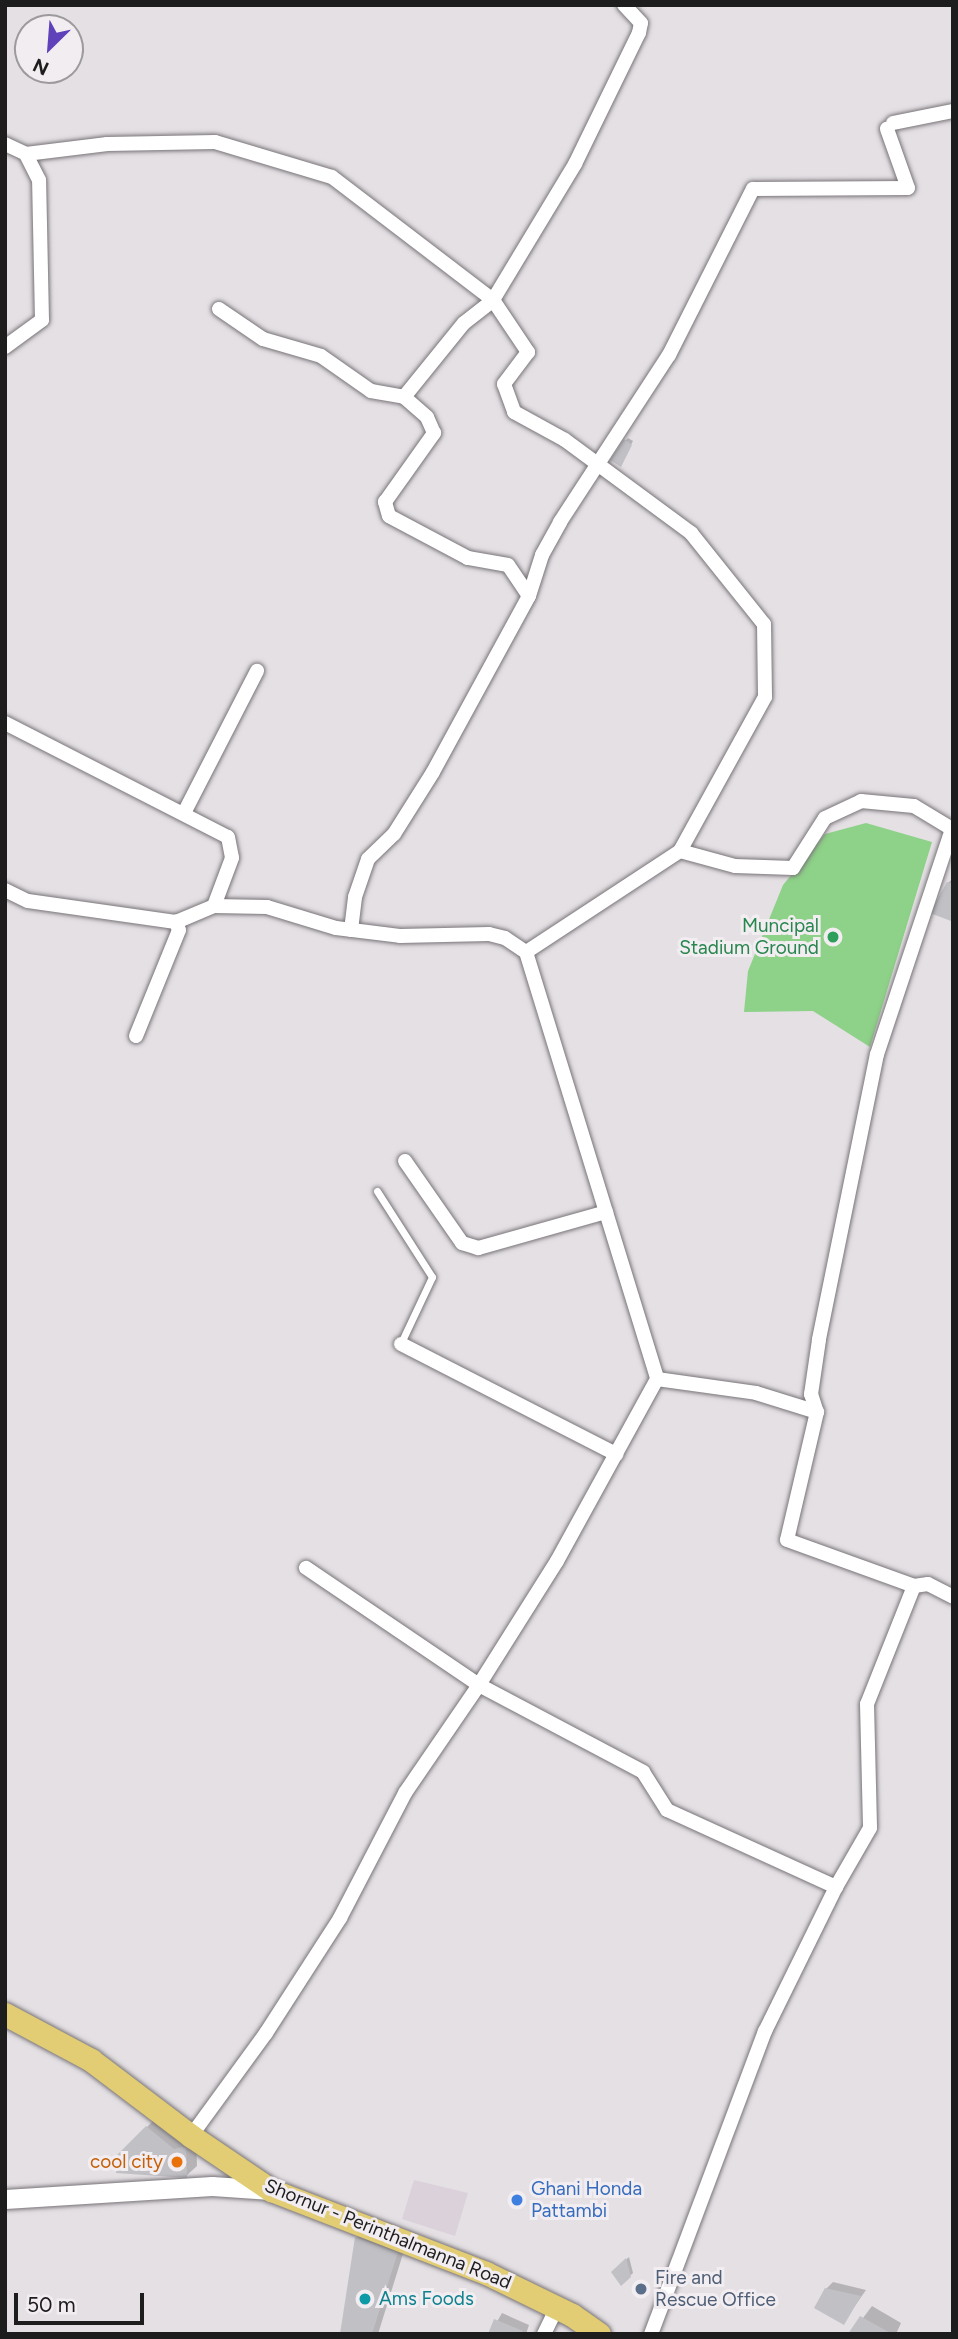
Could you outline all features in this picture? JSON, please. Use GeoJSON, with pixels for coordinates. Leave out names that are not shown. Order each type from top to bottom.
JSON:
{"type":"FeatureCollection","features":[{"type":"Feature","properties":{"kind":"main road","name":"Shornur - Perinthalmanna Road"},"geometry":{"type":"LineString","coordinates":[[5,2014],[91,2060],[191,2136],[271,2190],[486,2273],[557,2307],[599,2334]]}},
{"type":"Feature","properties":{"kind":"main road"},"geometry":{"type":"LineString","coordinates":[[5,2199],[212,2186],[271,2190]]}},
{"type":"Feature","properties":{"kind":"street"},"geometry":{"type":"LineString","coordinates":[[404,397],[464,323],[493,300],[575,164],[639,33],[641,23],[624,5]]}},
{"type":"Feature","properties":{"kind":"street"},"geometry":{"type":"LineString","coordinates":[[351,930],[355,897],[368,859],[407,816],[529,596],[542,555],[560,522],[600,466],[669,355],[753,189],[908,188],[890,126],[953,111]]}},
{"type":"Feature","properties":{"kind":"street"},"geometry":{"type":"LineString","coordinates":[[5,144],[26,154],[107,144],[215,142],[332,177],[493,300],[528,352],[504,384],[514,412],[600,466],[691,533],[764,624],[765,697],[680,851],[526,952]]}},
{"type":"Feature","properties":{"kind":"street"},"geometry":{"type":"LineString","coordinates":[[5,347],[42,320],[39,180],[26,154]]}},
{"type":"Feature","properties":{"kind":"street"},"geometry":{"type":"LineString","coordinates":[[219,309],[263,339],[321,356],[370,391],[404,397],[427,417],[433,433],[385,502],[385,511],[468,558],[508,565],[529,596]]}},
{"type":"Feature","properties":{"kind":"street"},"geometry":{"type":"LineString","coordinates":[[184,813],[257,671]]}},
{"type":"Feature","properties":{"kind":"street"},"geometry":{"type":"LineString","coordinates":[[5,723],[218,829],[232,848],[226,882],[214,906]]}},
{"type":"Feature","properties":{"kind":"street"},"geometry":{"type":"LineString","coordinates":[[680,851],[735,866],[793,868],[825,818],[861,802],[914,806],[952,828],[877,1054],[819,1340],[811,1394],[817,1412],[787,1540],[914,1586],[928,1584],[953,1597]]}},
{"type":"Feature","properties":{"kind":"street"},"geometry":{"type":"LineString","coordinates":[[5,890],[28,901],[176,922],[214,906],[267,907],[351,930],[400,936],[489,934],[505,938],[526,952],[657,1379],[557,1561],[479,1685],[405,1793],[340,1918],[267,2033],[191,2136]]}},
{"type":"Feature","properties":{"kind":"street"},"geometry":{"type":"LineString","coordinates":[[136,1036],[179,930],[176,922]]}},
{"type":"Feature","properties":{"kind":"street"},"geometry":{"type":"LineString","coordinates":[[405,1161],[461,1243],[478,1248],[606,1212]]}},
{"type":"Feature","properties":{"kind":"street"},"geometry":{"type":"LineString","coordinates":[[401,1344],[615,1454]]}},
{"type":"Feature","properties":{"kind":"street"},"geometry":{"type":"LineString","coordinates":[[657,1379],[756,1393],[817,1412]]}},
{"type":"Feature","properties":{"kind":"street"},"geometry":{"type":"LineString","coordinates":[[306,1568],[479,1685],[643,1772],[667,1810],[836,1887]]}},
{"type":"Feature","properties":{"kind":"street"},"geometry":{"type":"LineString","coordinates":[[651,2334],[765,2031],[836,1887],[870,1828],[867,1704],[914,1586]]}},
{"type":"Feature","properties":{"kind":"street"},"geometry":{"type":"LineString","coordinates":[[544,2334],[557,2307]]}},
{"type":"Feature","properties":{"kind":"lane"},"geometry":{"type":"LineString","coordinates":[[377,1191],[432,1277],[401,1344]]}},
{"type":"Feature","properties":{"kind":"shaded area"},"geometry":{"type":"Polygon","coordinates":[[[414,2180],[468,2193],[455,2236],[402,2219],[414,2180]]]}},
{"type":"Feature","properties":{"kind":"green space","name":"Muncipal Stadium Ground"},"geometry":{"type":"Polygon","coordinates":[[[866,823],[932,842],[870,1047],[813,1011],[744,1012],[748,971],[783,885],[825,834],[866,823]]]}},
{"type":"Feature","properties":{"kind":"building"},"geometry":{"type":"Polygon","coordinates":[[[624,439],[632,445],[621,467],[610,460],[624,439]]]}},
{"type":"Feature","properties":{"kind":"building"},"geometry":{"type":"Polygon","coordinates":[[[947,882],[953,884],[951,921],[930,913],[947,882]]]}},
{"type":"Feature","properties":{"kind":"building","name":"cool city"},"geometry":{"type":"Polygon","coordinates":[[[146,2126],[174,2149],[186,2146],[187,2178],[116,2173],[117,2155],[146,2126]]]}},
{"type":"Feature","properties":{"kind":"building","name":"Ams Foods"},"geometry":{"type":"Polygon","coordinates":[[[355,2237],[398,2252],[372,2334],[340,2334],[355,2237]]]}},
{"type":"Feature","properties":{"kind":"building"},"geometry":{"type":"Polygon","coordinates":[[[626,2258],[631,2277],[621,2286],[611,2272],[626,2258]]]}},
{"type":"Feature","properties":{"kind":"building"},"geometry":{"type":"Polygon","coordinates":[[[825,2288],[861,2296],[844,2325],[814,2308],[825,2288]]]}},
{"type":"Feature","properties":{"kind":"building"},"geometry":{"type":"Polygon","coordinates":[[[860,2316],[892,2334],[848,2334],[860,2316]]]}},
{"type":"Feature","properties":{"kind":"building"},"geometry":{"type":"Polygon","coordinates":[[[494,2319],[523,2331],[522,2334],[488,2334],[494,2319]]]}},
{"type":"Feature","properties":{"kind":"place","name":"Muncipal Stadium Ground"},"geometry":{"type":"Point","coordinates":[833,937]}},
{"type":"Feature","properties":{"kind":"place","name":"cool city"},"geometry":{"type":"Point","coordinates":[177,2162]}},
{"type":"Feature","properties":{"kind":"place","name":"Ghani Honda Pattambi"},"geometry":{"type":"Point","coordinates":[517,2200]}},
{"type":"Feature","properties":{"kind":"place","name":"Fire and Rescue Office"},"geometry":{"type":"Point","coordinates":[641,2289]}},
{"type":"Feature","properties":{"kind":"place","name":"Ams Foods"},"geometry":{"type":"Point","coordinates":[365,2299]}}]}
